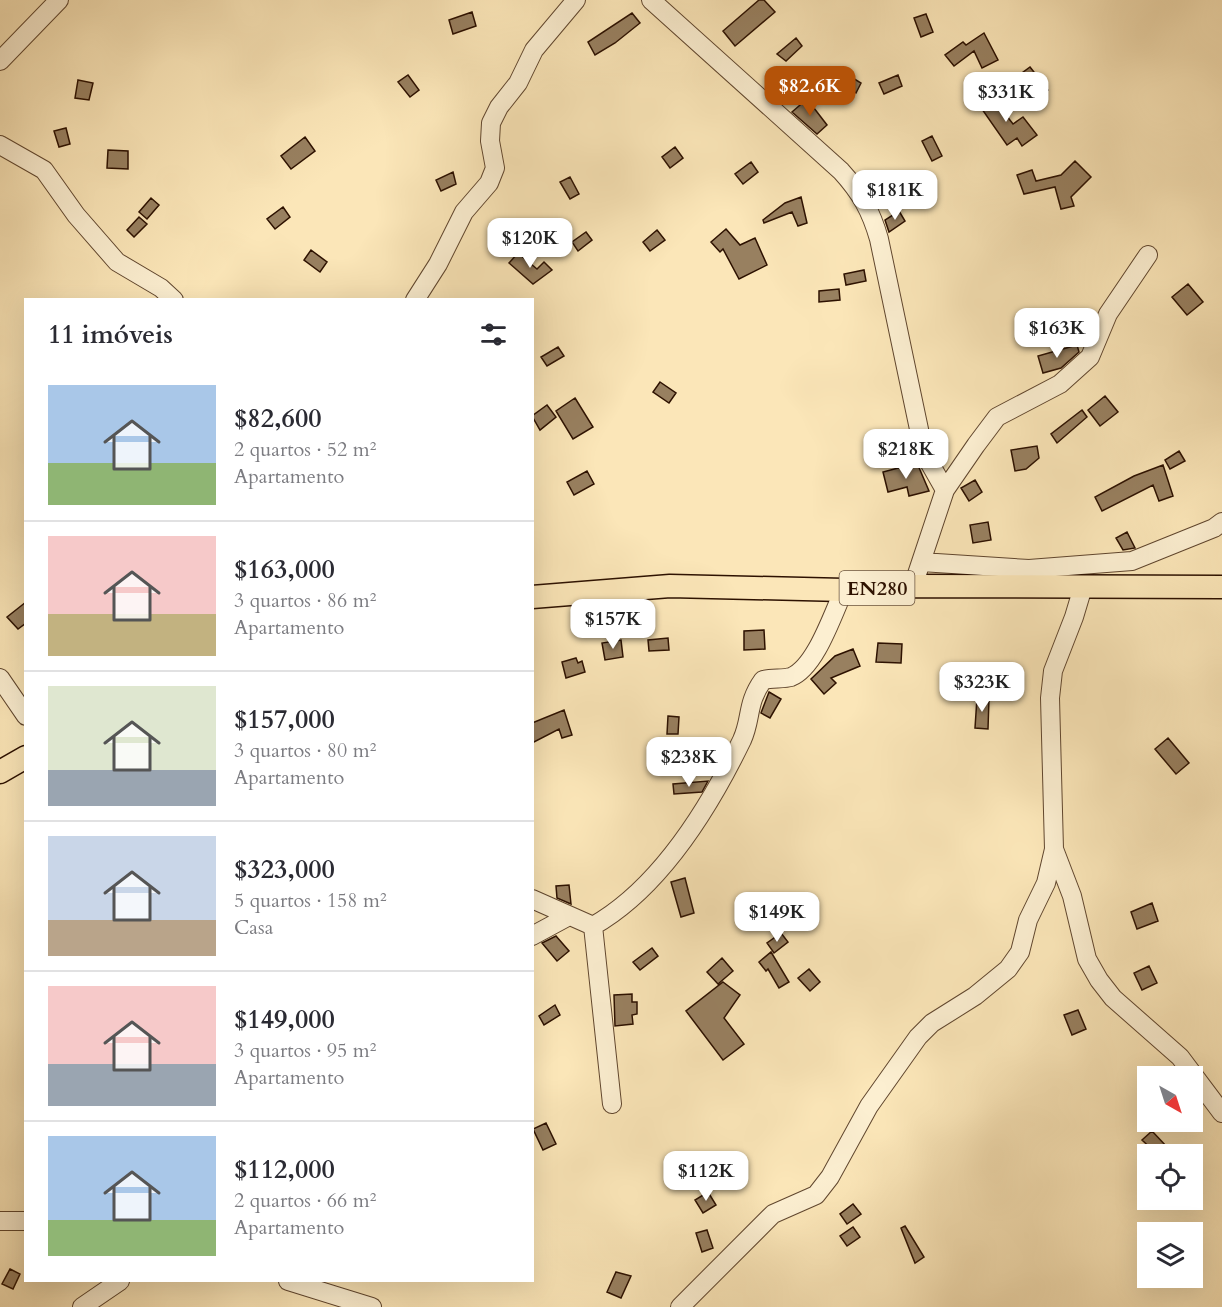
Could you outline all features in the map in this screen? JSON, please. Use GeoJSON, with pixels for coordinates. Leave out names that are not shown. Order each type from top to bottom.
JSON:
{"type":"FeatureCollection","features":[{"type":"Feature","properties":{"kind":"main road","name":"EN280"},"geometry":{"type":"LineString","coordinates":[[534,597],[670,586],[844,590],[913,586],[1222,587]]}},
{"type":"Feature","properties":{"kind":"main road"},"geometry":{"type":"LineString","coordinates":[[0,772],[24,758]]}},
{"type":"Feature","properties":{"kind":"street"},"geometry":{"type":"LineString","coordinates":[[0,61],[59,0]]}},
{"type":"Feature","properties":{"kind":"street"},"geometry":{"type":"LineString","coordinates":[[416,298],[438,264],[464,212],[489,183],[495,168],[490,141],[491,123],[499,107],[518,83],[534,50],[576,0]]}},
{"type":"Feature","properties":{"kind":"street"},"geometry":{"type":"LineString","coordinates":[[651,0],[841,171],[860,192],[871,212],[879,239],[924,453],[945,490]]}},
{"type":"Feature","properties":{"kind":"street"},"geometry":{"type":"LineString","coordinates":[[0,145],[44,170],[76,215],[117,262],[161,288],[172,298]]}},
{"type":"Feature","properties":{"kind":"street"},"geometry":{"type":"LineString","coordinates":[[913,586],[945,490],[998,417],[1060,384],[1090,357],[1108,314],[1148,255]]}},
{"type":"Feature","properties":{"kind":"street"},"geometry":{"type":"LineString","coordinates":[[921,561],[1029,568],[1132,561],[1205,532],[1222,522]]}},
{"type":"Feature","properties":{"kind":"street"},"geometry":{"type":"LineString","coordinates":[[680,1307],[773,1214],[816,1195],[830,1177],[868,1106],[907,1057],[918,1037],[932,1023],[975,996],[1008,969],[1020,952],[1028,920],[1046,883],[1054,849],[1050,698],[1053,671],[1074,617],[1083,586]]}},
{"type":"Feature","properties":{"kind":"street"},"geometry":{"type":"LineString","coordinates":[[593,926],[619,911],[675,854],[744,737],[753,695],[764,681],[790,677],[805,665],[818,647],[844,590]]}},
{"type":"Feature","properties":{"kind":"street"},"geometry":{"type":"LineString","coordinates":[[0,678],[24,713]]}},
{"type":"Feature","properties":{"kind":"street"},"geometry":{"type":"LineString","coordinates":[[1054,849],[1072,896],[1086,959],[1099,980],[1113,998],[1180,1057],[1222,1113]]}},
{"type":"Feature","properties":{"kind":"street"},"geometry":{"type":"LineString","coordinates":[[534,900],[593,926]]}},
{"type":"Feature","properties":{"kind":"street"},"geometry":{"type":"LineString","coordinates":[[534,935],[569,916]]}},
{"type":"Feature","properties":{"kind":"street"},"geometry":{"type":"LineString","coordinates":[[593,926],[612,1104]]}},
{"type":"Feature","properties":{"kind":"street"},"geometry":{"type":"LineString","coordinates":[[0,1221],[24,1221]]}},
{"type":"Feature","properties":{"kind":"street"},"geometry":{"type":"LineString","coordinates":[[82,1307],[119,1282]]}},
{"type":"Feature","properties":{"kind":"street"},"geometry":{"type":"LineString","coordinates":[[291,1282],[372,1307]]}},
{"type":"Feature","properties":{"kind":"building"},"geometry":{"type":"Polygon","coordinates":[[[759,0],[764,0],[775,12],[735,46],[723,31],[759,0]]]}},
{"type":"Feature","properties":{"kind":"building"},"geometry":{"type":"Polygon","coordinates":[[[472,12],[476,26],[453,34],[449,20],[472,12]]]}},
{"type":"Feature","properties":{"kind":"building"},"geometry":{"type":"Polygon","coordinates":[[[632,13],[640,23],[615,43],[595,55],[588,42],[632,13]]]}},
{"type":"Feature","properties":{"kind":"building"},"geometry":{"type":"Polygon","coordinates":[[[926,14],[933,32],[921,37],[914,18],[926,14]]]}},
{"type":"Feature","properties":{"kind":"building"},"geometry":{"type":"Polygon","coordinates":[[[984,33],[998,60],[982,68],[974,51],[954,66],[945,55],[963,42],[966,45],[984,33]]]}},
{"type":"Feature","properties":{"kind":"building"},"geometry":{"type":"Polygon","coordinates":[[[796,38],[802,46],[786,61],[777,54],[796,38]]]}},
{"type":"Feature","properties":{"kind":"building"},"geometry":{"type":"Polygon","coordinates":[[[1030,67],[1048,90],[1039,96],[1022,73],[1030,67]]]}},
{"type":"Feature","properties":{"kind":"building"},"geometry":{"type":"Polygon","coordinates":[[[843,72],[861,83],[856,93],[837,81],[843,72]]]}},
{"type":"Feature","properties":{"kind":"building"},"geometry":{"type":"Polygon","coordinates":[[[408,75],[419,90],[410,97],[398,82],[408,75]]]}},
{"type":"Feature","properties":{"kind":"building"},"geometry":{"type":"Polygon","coordinates":[[[898,75],[902,86],[884,94],[879,83],[898,75]]]}},
{"type":"Feature","properties":{"kind":"building"},"geometry":{"type":"Polygon","coordinates":[[[78,80],[93,83],[89,100],[75,98],[78,80]]]}},
{"type":"Feature","properties":{"kind":"building"},"geometry":{"type":"Polygon","coordinates":[[[989,93],[1013,124],[1023,117],[1037,135],[1022,146],[1017,138],[1007,145],[977,102],[989,93]]]}},
{"type":"Feature","properties":{"kind":"building"},"geometry":{"type":"Polygon","coordinates":[[[807,99],[827,125],[817,134],[792,112],[807,99]]]}},
{"type":"Feature","properties":{"kind":"building"},"geometry":{"type":"Polygon","coordinates":[[[66,128],[70,144],[59,147],[54,131],[66,128]]]}},
{"type":"Feature","properties":{"kind":"building"},"geometry":{"type":"Polygon","coordinates":[[[932,136],[942,156],[932,161],[922,141],[932,136]]]}},
{"type":"Feature","properties":{"kind":"building"},"geometry":{"type":"Polygon","coordinates":[[[305,137],[315,151],[291,169],[281,156],[305,137]]]}},
{"type":"Feature","properties":{"kind":"building"},"geometry":{"type":"Polygon","coordinates":[[[675,147],[683,158],[670,168],[662,157],[675,147]]]}},
{"type":"Feature","properties":{"kind":"building"},"geometry":{"type":"Polygon","coordinates":[[[108,150],[128,151],[128,169],[107,168],[108,150]]]}},
{"type":"Feature","properties":{"kind":"building"},"geometry":{"type":"Polygon","coordinates":[[[1075,161],[1091,177],[1071,197],[1074,206],[1061,209],[1055,187],[1024,194],[1017,175],[1032,170],[1036,181],[1061,175],[1075,161]]]}},
{"type":"Feature","properties":{"kind":"building"},"geometry":{"type":"Polygon","coordinates":[[[751,162],[758,172],[743,184],[735,174],[751,162]]]}},
{"type":"Feature","properties":{"kind":"building"},"geometry":{"type":"Polygon","coordinates":[[[453,172],[456,184],[441,191],[436,180],[453,172]]]}},
{"type":"Feature","properties":{"kind":"building"},"geometry":{"type":"Polygon","coordinates":[[[570,177],[579,194],[570,199],[560,182],[570,177]]]}},
{"type":"Feature","properties":{"kind":"building"},"geometry":{"type":"Polygon","coordinates":[[[801,197],[807,223],[798,226],[792,212],[764,223],[763,220],[785,203],[801,197]]]}},
{"type":"Feature","properties":{"kind":"building"},"geometry":{"type":"Polygon","coordinates":[[[151,198],[159,205],[147,219],[139,212],[151,198]]]}},
{"type":"Feature","properties":{"kind":"building"},"geometry":{"type":"Polygon","coordinates":[[[283,207],[290,217],[275,229],[267,219],[283,207]]]}},
{"type":"Feature","properties":{"kind":"building"},"geometry":{"type":"Polygon","coordinates":[[[899,211],[905,221],[889,232],[885,220],[899,211]]]}},
{"type":"Feature","properties":{"kind":"building"},"geometry":{"type":"Polygon","coordinates":[[[139,217],[147,224],[134,237],[127,230],[139,217]]]}},
{"type":"Feature","properties":{"kind":"building"},"geometry":{"type":"Polygon","coordinates":[[[726,229],[740,245],[755,238],[767,265],[739,279],[723,249],[720,252],[711,242],[726,229]]]}},
{"type":"Feature","properties":{"kind":"building"},"geometry":{"type":"Polygon","coordinates":[[[657,230],[665,240],[650,251],[643,242],[657,230]]]}},
{"type":"Feature","properties":{"kind":"building"},"geometry":{"type":"Polygon","coordinates":[[[586,232],[592,240],[578,251],[572,242],[586,232]]]}},
{"type":"Feature","properties":{"kind":"building"},"geometry":{"type":"Polygon","coordinates":[[[311,250],[327,262],[320,272],[304,260],[311,250]]]}},
{"type":"Feature","properties":{"kind":"building"},"geometry":{"type":"Polygon","coordinates":[[[518,253],[537,269],[544,262],[552,270],[533,284],[509,263],[518,253]]]}},
{"type":"Feature","properties":{"kind":"building"},"geometry":{"type":"Polygon","coordinates":[[[864,270],[866,281],[846,285],[844,274],[864,270]]]}},
{"type":"Feature","properties":{"kind":"building"},"geometry":{"type":"Polygon","coordinates":[[[1188,284],[1203,302],[1187,315],[1172,297],[1188,284]]]}},
{"type":"Feature","properties":{"kind":"building"},"geometry":{"type":"Polygon","coordinates":[[[839,289],[840,300],[819,302],[819,291],[839,289]]]}},
{"type":"Feature","properties":{"kind":"building"},"geometry":{"type":"Polygon","coordinates":[[[1077,345],[1079,352],[1061,368],[1043,373],[1038,356],[1077,345]]]}},
{"type":"Feature","properties":{"kind":"building"},"geometry":{"type":"Polygon","coordinates":[[[558,347],[564,356],[547,366],[541,357],[558,347]]]}},
{"type":"Feature","properties":{"kind":"building"},"geometry":{"type":"Polygon","coordinates":[[[660,382],[676,393],[669,403],[653,392],[660,382]]]}},
{"type":"Feature","properties":{"kind":"building"},"geometry":{"type":"Polygon","coordinates":[[[1105,396],[1118,412],[1100,426],[1088,410],[1105,396]]]}},
{"type":"Feature","properties":{"kind":"building"},"geometry":{"type":"Polygon","coordinates":[[[575,398],[593,427],[573,439],[556,411],[575,398]]]}},
{"type":"Feature","properties":{"kind":"building"},"geometry":{"type":"Polygon","coordinates":[[[547,405],[556,417],[540,430],[534,415],[547,405]]]}},
{"type":"Feature","properties":{"kind":"building"},"geometry":{"type":"Polygon","coordinates":[[[1082,410],[1087,417],[1057,443],[1051,434],[1082,410]]]}},
{"type":"Feature","properties":{"kind":"building"},"geometry":{"type":"Polygon","coordinates":[[[1037,446],[1039,458],[1026,469],[1015,471],[1011,450],[1037,446]]]}},
{"type":"Feature","properties":{"kind":"building"},"geometry":{"type":"Polygon","coordinates":[[[1179,451],[1185,461],[1170,469],[1165,460],[1179,451]]]}},
{"type":"Feature","properties":{"kind":"building"},"geometry":{"type":"Polygon","coordinates":[[[917,463],[929,491],[909,496],[907,487],[888,492],[883,472],[917,463]]]}},
{"type":"Feature","properties":{"kind":"building"},"geometry":{"type":"Polygon","coordinates":[[[1163,465],[1173,496],[1159,501],[1153,485],[1102,511],[1095,497],[1134,476],[1163,465]]]}},
{"type":"Feature","properties":{"kind":"building"},"geometry":{"type":"Polygon","coordinates":[[[587,471],[594,484],[574,495],[567,482],[587,471]]]}},
{"type":"Feature","properties":{"kind":"building"},"geometry":{"type":"Polygon","coordinates":[[[975,480],[982,492],[969,501],[961,488],[975,480]]]}},
{"type":"Feature","properties":{"kind":"building"},"geometry":{"type":"Polygon","coordinates":[[[988,522],[991,540],[973,543],[970,525],[988,522]]]}},
{"type":"Feature","properties":{"kind":"building"},"geometry":{"type":"Polygon","coordinates":[[[1127,532],[1135,548],[1123,550],[1116,538],[1127,532]]]}},
{"type":"Feature","properties":{"kind":"building"},"geometry":{"type":"Polygon","coordinates":[[[24,604],[24,624],[18,629],[7,617],[24,604]]]}},
{"type":"Feature","properties":{"kind":"building"},"geometry":{"type":"Polygon","coordinates":[[[764,630],[765,649],[744,650],[744,631],[764,630]]]}},
{"type":"Feature","properties":{"kind":"building"},"geometry":{"type":"Polygon","coordinates":[[[668,638],[669,650],[649,651],[648,640],[668,638]]]}},
{"type":"Feature","properties":{"kind":"building"},"geometry":{"type":"Polygon","coordinates":[[[621,640],[623,657],[605,660],[602,643],[621,640]]]}},
{"type":"Feature","properties":{"kind":"building"},"geometry":{"type":"Polygon","coordinates":[[[878,643],[902,644],[901,663],[876,662],[878,643]]]}},
{"type":"Feature","properties":{"kind":"building"},"geometry":{"type":"Polygon","coordinates":[[[853,649],[860,666],[831,678],[836,683],[824,694],[811,679],[835,656],[853,649]]]}},
{"type":"Feature","properties":{"kind":"building"},"geometry":{"type":"Polygon","coordinates":[[[576,658],[578,663],[582,661],[585,672],[566,678],[562,662],[576,658]]]}},
{"type":"Feature","properties":{"kind":"building"},"geometry":{"type":"Polygon","coordinates":[[[769,692],[781,699],[770,718],[761,713],[769,692]]]}},
{"type":"Feature","properties":{"kind":"building"},"geometry":{"type":"Polygon","coordinates":[[[977,698],[989,698],[988,729],[975,728],[977,698]]]}},
{"type":"Feature","properties":{"kind":"building"},"geometry":{"type":"Polygon","coordinates":[[[564,710],[572,735],[562,738],[559,729],[534,742],[534,722],[564,710]]]}},
{"type":"Feature","properties":{"kind":"building"},"geometry":{"type":"Polygon","coordinates":[[[668,716],[679,717],[678,734],[667,734],[668,716]]]}},
{"type":"Feature","properties":{"kind":"building"},"geometry":{"type":"Polygon","coordinates":[[[1168,738],[1189,763],[1176,774],[1155,749],[1168,738]]]}},
{"type":"Feature","properties":{"kind":"building"},"geometry":{"type":"Polygon","coordinates":[[[708,781],[702,792],[674,794],[673,784],[708,781]]]}},
{"type":"Feature","properties":{"kind":"building"},"geometry":{"type":"Polygon","coordinates":[[[685,878],[694,913],[681,917],[671,882],[685,878]]]}},
{"type":"Feature","properties":{"kind":"building"},"geometry":{"type":"Polygon","coordinates":[[[569,885],[571,904],[557,898],[556,886],[569,885]]]}},
{"type":"Feature","properties":{"kind":"building"},"geometry":{"type":"Polygon","coordinates":[[[1152,903],[1158,921],[1137,929],[1131,912],[1152,903]]]}},
{"type":"Feature","properties":{"kind":"building"},"geometry":{"type":"Polygon","coordinates":[[[781,933],[788,942],[774,953],[767,943],[781,933]]]}},
{"type":"Feature","properties":{"kind":"building"},"geometry":{"type":"Polygon","coordinates":[[[556,936],[569,951],[557,961],[542,943],[556,936]]]}},
{"type":"Feature","properties":{"kind":"building"},"geometry":{"type":"Polygon","coordinates":[[[652,948],[658,956],[640,970],[633,962],[652,948]]]}},
{"type":"Feature","properties":{"kind":"building"},"geometry":{"type":"Polygon","coordinates":[[[771,952],[789,982],[779,988],[768,969],[766,971],[759,962],[771,952]]]}},
{"type":"Feature","properties":{"kind":"building"},"geometry":{"type":"Polygon","coordinates":[[[722,958],[733,971],[718,984],[707,972],[722,958]]]}},
{"type":"Feature","properties":{"kind":"building"},"geometry":{"type":"Polygon","coordinates":[[[1149,966],[1157,983],[1142,990],[1134,973],[1149,966]]]}},
{"type":"Feature","properties":{"kind":"building"},"geometry":{"type":"Polygon","coordinates":[[[809,969],[820,982],[810,991],[798,978],[809,969]]]}},
{"type":"Feature","properties":{"kind":"building"},"geometry":{"type":"Polygon","coordinates":[[[723,982],[740,995],[724,1018],[744,1044],[723,1060],[686,1011],[723,982]]]}},
{"type":"Feature","properties":{"kind":"building"},"geometry":{"type":"Polygon","coordinates":[[[632,994],[632,1002],[637,1002],[637,1014],[632,1015],[633,1024],[615,1026],[614,995],[632,994]]]}},
{"type":"Feature","properties":{"kind":"building"},"geometry":{"type":"Polygon","coordinates":[[[555,1005],[560,1015],[544,1025],[539,1016],[555,1005]]]}},
{"type":"Feature","properties":{"kind":"building"},"geometry":{"type":"Polygon","coordinates":[[[1078,1010],[1086,1029],[1072,1035],[1064,1015],[1078,1010]]]}},
{"type":"Feature","properties":{"kind":"building"},"geometry":{"type":"Polygon","coordinates":[[[546,1123],[556,1144],[543,1150],[534,1129],[546,1123]]]}},
{"type":"Feature","properties":{"kind":"building"},"geometry":{"type":"Polygon","coordinates":[[[1153,1132],[1164,1144],[1146,1144],[1142,1140],[1153,1132]]]}},
{"type":"Feature","properties":{"kind":"building"},"geometry":{"type":"Polygon","coordinates":[[[708,1192],[716,1205],[703,1213],[695,1200],[708,1192]]]}},
{"type":"Feature","properties":{"kind":"building"},"geometry":{"type":"Polygon","coordinates":[[[853,1204],[861,1214],[847,1224],[840,1214],[853,1204]]]}},
{"type":"Feature","properties":{"kind":"building"},"geometry":{"type":"Polygon","coordinates":[[[905,1226],[924,1257],[915,1263],[901,1228],[905,1226]]]}},
{"type":"Feature","properties":{"kind":"building"},"geometry":{"type":"Polygon","coordinates":[[[853,1227],[860,1237],[847,1246],[840,1236],[853,1227]]]}},
{"type":"Feature","properties":{"kind":"building"},"geometry":{"type":"Polygon","coordinates":[[[707,1230],[713,1248],[702,1252],[696,1233],[707,1230]]]}},
{"type":"Feature","properties":{"kind":"building"},"geometry":{"type":"Polygon","coordinates":[[[10,1269],[20,1274],[13,1289],[2,1284],[10,1269]]]}},
{"type":"Feature","properties":{"kind":"building"},"geometry":{"type":"Polygon","coordinates":[[[616,1272],[631,1276],[621,1298],[607,1292],[616,1272]]]}}]}
